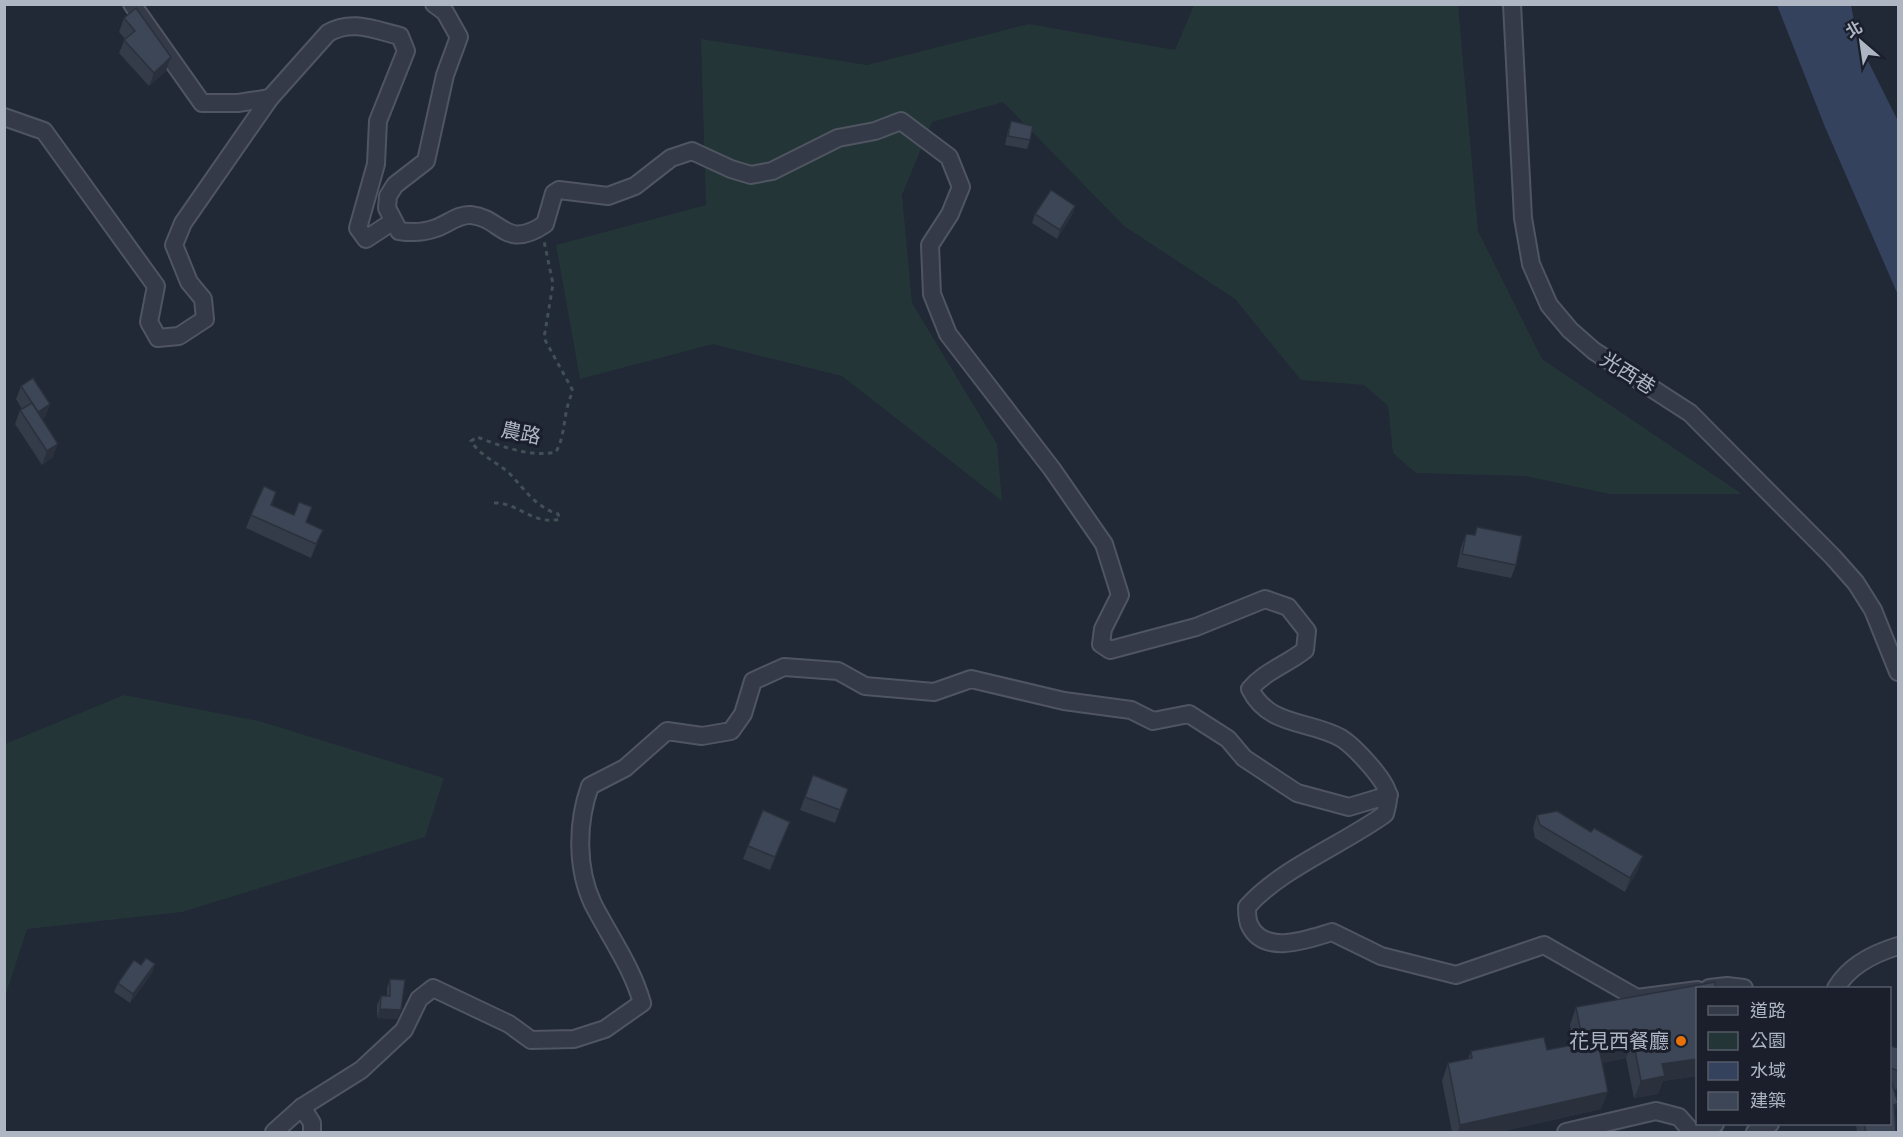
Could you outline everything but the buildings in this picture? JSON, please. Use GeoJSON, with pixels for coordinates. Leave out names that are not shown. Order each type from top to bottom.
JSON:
{"type":"FeatureCollection","features":[{"type":"Feature","properties":{"kind":"street"},"geometry":{"type":"LineString","coordinates":[[132,4],[202,103],[238,103],[270,98]]}},
{"type":"Feature","properties":{"kind":"street"},"geometry":{"type":"LineString","coordinates":[[434,4],[445,12],[459,37],[445,75],[426,161],[395,185],[388,196],[387,208],[392,222],[399,231],[416,234],[468,215],[479,216],[512,234],[525,235],[545,225],[554,193],[559,190],[608,196],[635,186],[671,158],[692,151],[731,169],[751,175],[772,171],[837,138],[874,131],[901,121],[949,157],[961,187],[950,214],[930,245],[932,294],[948,334],[1052,469],[1104,544],[1120,595],[1103,629],[1101,644],[1110,650],[1196,627],[1265,599],[1288,607],[1307,631],[1305,650],[1288,663],[1262,675],[1250,689],[1258,704],[1283,719],[1342,739],[1377,773],[1389,795],[1384,814],[1358,833],[1262,890],[1247,907],[1249,925],[1262,939],[1288,944],[1332,932],[1381,956],[1456,975],[1544,945],[1637,998],[1696,990]]}},
{"type":"Feature","properties":{"kind":"street","name":"光西巷"},"geometry":{"type":"LineString","coordinates":[[1512,4],[1523,218],[1531,264],[1549,305],[1570,330],[1594,351],[1689,413],[1833,557],[1856,583],[1873,610],[1899,672]]}},
{"type":"Feature","properties":{"kind":"street"},"geometry":{"type":"LineString","coordinates":[[4,117],[44,131],[156,286],[149,322],[158,338],[178,336],[206,319],[203,299],[189,282],[174,245],[183,223],[270,98],[328,33],[338,27],[356,25],[400,36],[406,51],[378,121],[376,164],[358,228],[366,239],[392,222]]}},
{"type":"Feature","properties":{"kind":"street"},"geometry":{"type":"LineString","coordinates":[[274,1132],[302,1107],[361,1070],[404,1030],[419,999],[433,988],[509,1024],[531,1040],[574,1039],[605,1029],[642,1003],[636,982],[592,901],[580,855],[582,809],[590,786],[625,768],[667,731],[702,736],[731,731],[743,714],[753,681],[784,667],[837,671],[865,686],[934,692],[971,679],[1064,702],[1131,710],[1153,722],[1189,714],[1228,739],[1244,758],[1296,793],[1349,807],[1389,795]]}},
{"type":"Feature","properties":{"kind":"street"},"geometry":{"type":"LineString","coordinates":[[1837,987],[1851,970],[1872,957],[1899,946]]}},
{"type":"Feature","properties":{"kind":"street"},"geometry":{"type":"LineString","coordinates":[[1718,987],[1736,987]]}},
{"type":"Feature","properties":{"kind":"street"},"geometry":{"type":"LineString","coordinates":[[302,1107],[312,1123],[312,1132]]}},
{"type":"Feature","properties":{"kind":"street"},"geometry":{"type":"LineString","coordinates":[[1566,1132],[1656,1111],[1679,1117],[1692,1132]]}},
{"type":"Feature","properties":{"kind":"street"},"geometry":{"type":"LineString","coordinates":[[1699,1132],[1713,1125]]}},
{"type":"Feature","properties":{"kind":"path","name":"農路"},"geometry":{"type":"LineString","coordinates":[[494,503],[509,504],[527,516],[543,521],[560,519],[558,514],[523,492],[510,475],[476,450],[471,441],[477,437],[504,446],[545,454],[556,452],[564,436],[563,416],[573,392],[571,384],[544,338],[553,284],[543,237],[536,231]]}},
{"type":"Feature","properties":{"kind":"green space"},"geometry":{"type":"Polygon","coordinates":[[[1194,5],[1458,5],[1478,231],[1542,359],[1742,494],[1610,494],[1525,476],[1416,473],[1393,453],[1388,406],[1364,385],[1301,380],[1235,299],[1124,226],[1003,102],[932,122],[902,195],[912,303],[997,444],[1002,501],[842,376],[713,344],[580,379],[556,245],[706,205],[701,39],[867,65],[1029,24],[1175,50],[1194,5]]]}},
{"type":"Feature","properties":{"kind":"green space"},"geometry":{"type":"Polygon","coordinates":[[[124,695],[259,721],[444,778],[425,837],[182,912],[27,929],[5,997],[5,744],[124,695]]]}},
{"type":"Feature","properties":{"kind":"water"},"geometry":{"type":"Polygon","coordinates":[[[1777,5],[1851,5],[1858,41],[1898,121],[1898,295],[1825,127],[1777,5]]]}},
{"type":"Feature","properties":{"kind":"place","name":"花見西餐廳"},"geometry":{"type":"Point","coordinates":[1681,1041]}}]}
